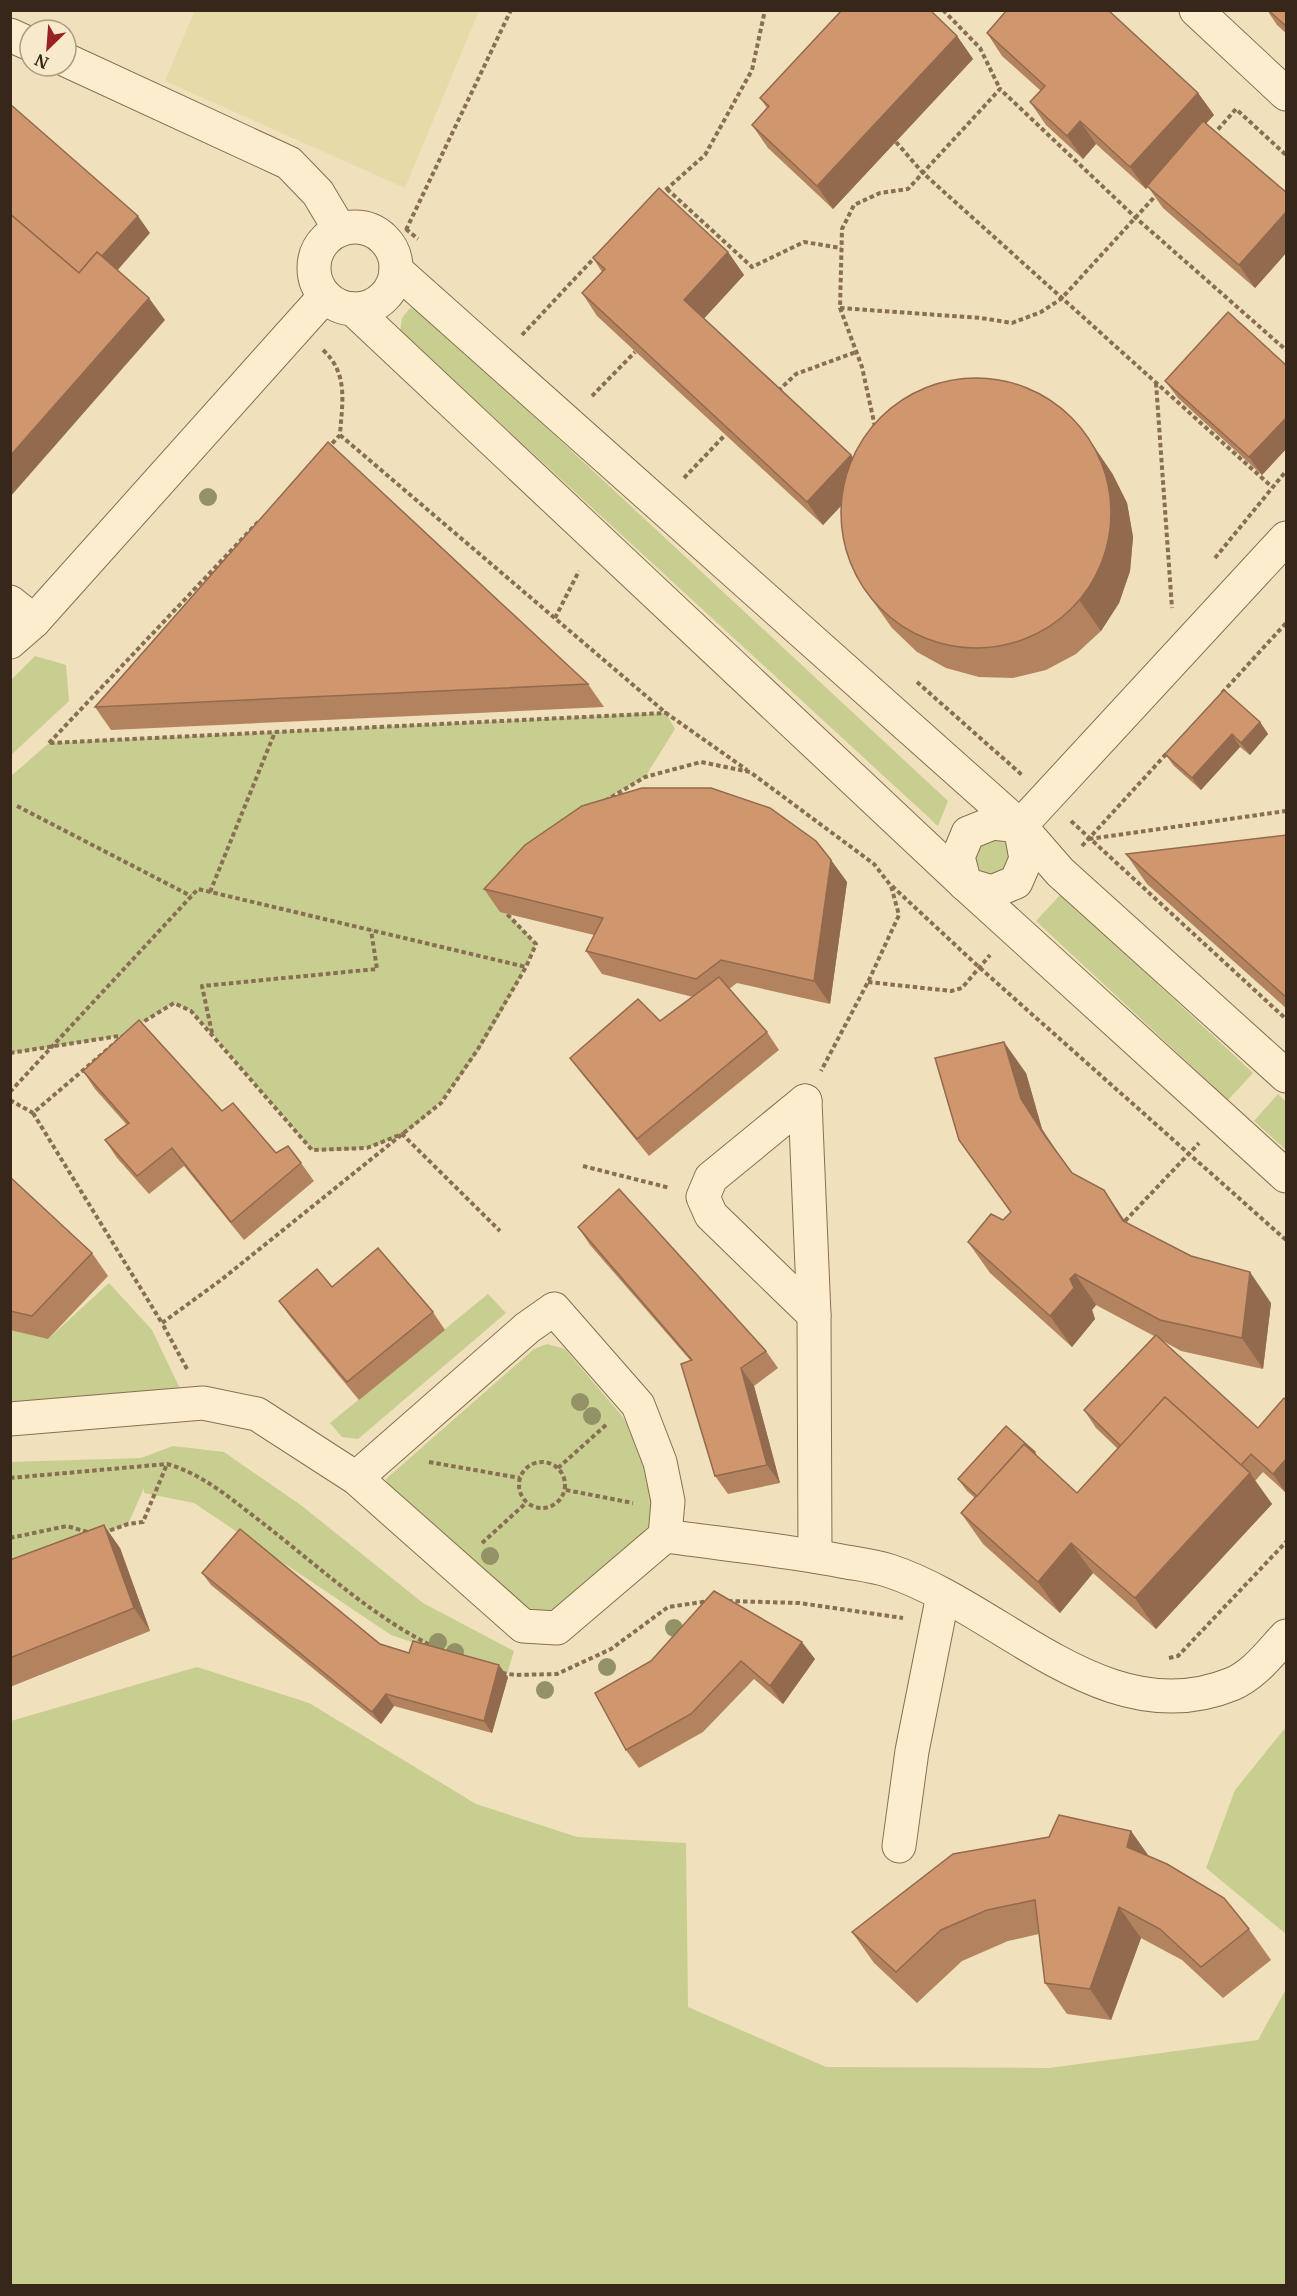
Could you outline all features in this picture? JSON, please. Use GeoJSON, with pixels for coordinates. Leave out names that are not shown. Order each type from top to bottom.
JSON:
{"type":"FeatureCollection","features":[{"type":"Feature","properties":{"kind":"lane"},"geometry":{"type":"LineString","coordinates":[[1196,10],[1287,94]]}},
{"type":"Feature","properties":{"kind":"lane"},"geometry":{"type":"LineString","coordinates":[[78,66],[289,163],[318,193],[340,230]]}},
{"type":"Feature","properties":{"kind":"lane"},"geometry":{"type":"LineString","coordinates":[[1287,1076],[1060,872],[1020,826],[395,263],[386,241],[372,231],[356,227],[340,230],[326,238],[317,251],[313,267],[316,282],[598,537],[965,884],[1287,1176]]}},
{"type":"Feature","properties":{"kind":"lane"},"geometry":{"type":"LineString","coordinates":[[339,303],[369,307],[383,299],[392,285],[395,263]]}},
{"type":"Feature","properties":{"kind":"lane"},"geometry":{"type":"LineString","coordinates":[[18,622],[339,303]]}},
{"type":"Feature","properties":{"kind":"lane"},"geometry":{"type":"LineString","coordinates":[[1020,826],[1287,538]]}},
{"type":"Feature","properties":{"kind":"lane"},"geometry":{"type":"LineString","coordinates":[[965,884],[958,857],[968,833],[993,823],[1020,826]]}},
{"type":"Feature","properties":{"kind":"lane"},"geometry":{"type":"LineString","coordinates":[[965,884],[992,892],[1016,882],[1026,859],[1020,826]]}},
{"type":"Feature","properties":{"kind":"lane"},"geometry":{"type":"LineString","coordinates":[[805,1101],[711,1178],[703,1197],[711,1215],[814,1315]]}},
{"type":"Feature","properties":{"kind":"lane"},"geometry":{"type":"LineString","coordinates":[[805,1101],[814,1315],[815,1556]]}},
{"type":"Feature","properties":{"kind":"lane"},"geometry":{"type":"LineString","coordinates":[[10,1419],[203,1403],[257,1414],[356,1478],[523,1626],[557,1628],[665,1536],[668,1501],[660,1462],[638,1405],[554,1309],[527,1328],[356,1478]]}},
{"type":"Feature","properties":{"kind":"lane"},"geometry":{"type":"LineString","coordinates":[[665,1536],[815,1556],[890,1571],[939,1610],[1097,1681],[1140,1695],[1181,1698],[1233,1683],[1254,1670],[1287,1636]]}},
{"type":"Feature","properties":{"kind":"lane"},"geometry":{"type":"LineString","coordinates":[[899,1846],[912,1751],[939,1610]]}},
{"type":"Feature","properties":{"kind":"path"},"geometry":{"type":"LineString","coordinates":[[395,263],[511,10]]}},
{"type":"Feature","properties":{"kind":"path"},"geometry":{"type":"LineString","coordinates":[[651,201],[705,156],[752,69],[765,10]]}},
{"type":"Feature","properties":{"kind":"path"},"geometry":{"type":"LineString","coordinates":[[943,10],[980,48],[1000,89],[1136,218],[1287,350]]}},
{"type":"Feature","properties":{"kind":"path"},"geometry":{"type":"LineString","coordinates":[[876,435],[856,352],[840,308],[842,229],[854,205],[880,193],[908,189],[1000,89]]}},
{"type":"Feature","properties":{"kind":"path"},"geometry":{"type":"LineString","coordinates":[[1205,143],[1236,110],[1287,155]]}},
{"type":"Feature","properties":{"kind":"path"},"geometry":{"type":"LineString","coordinates":[[896,142],[923,173],[1272,487]]}},
{"type":"Feature","properties":{"kind":"path"},"geometry":{"type":"LineString","coordinates":[[840,308],[981,318],[1012,323],[1041,312],[1061,298],[1166,184]]}},
{"type":"Feature","properties":{"kind":"path"},"geometry":{"type":"LineString","coordinates":[[667,189],[752,267],[804,242],[841,248]]}},
{"type":"Feature","properties":{"kind":"path"},"geometry":{"type":"LineString","coordinates":[[522,334],[604,247]]}},
{"type":"Feature","properties":{"kind":"path"},"geometry":{"type":"LineString","coordinates":[[592,396],[635,352]]}},
{"type":"Feature","properties":{"kind":"path"},"geometry":{"type":"LineString","coordinates":[[776,393],[796,374],[856,352]]}},
{"type":"Feature","properties":{"kind":"path"},"geometry":{"type":"LineString","coordinates":[[1156,383],[1172,612]]}},
{"type":"Feature","properties":{"kind":"path"},"geometry":{"type":"LineString","coordinates":[[324,452],[340,435],[666,713],[874,864],[891,886],[980,968],[1287,1240]]}},
{"type":"Feature","properties":{"kind":"path"},"geometry":{"type":"LineString","coordinates":[[684,478],[725,435]]}},
{"type":"Feature","properties":{"kind":"path"},"geometry":{"type":"LineString","coordinates":[[267,512],[49,743],[666,713]]}},
{"type":"Feature","properties":{"kind":"path"},"geometry":{"type":"LineString","coordinates":[[555,618],[598,537]]}},
{"type":"Feature","properties":{"kind":"path"},"geometry":{"type":"LineString","coordinates":[[1215,701],[1287,623]]}},
{"type":"Feature","properties":{"kind":"path"},"geometry":{"type":"LineString","coordinates":[[210,892],[275,732]]}},
{"type":"Feature","properties":{"kind":"path"},"geometry":{"type":"LineString","coordinates":[[1088,839],[1175,744]]}},
{"type":"Feature","properties":{"kind":"path"},"geometry":{"type":"LineString","coordinates":[[604,803],[611,796],[645,777],[701,762],[750,772]]}},
{"type":"Feature","properties":{"kind":"path"},"geometry":{"type":"LineString","coordinates":[[17,806],[191,896]]}},
{"type":"Feature","properties":{"kind":"path"},"geometry":{"type":"LineString","coordinates":[[1088,839],[1287,812]]}},
{"type":"Feature","properties":{"kind":"path"},"geometry":{"type":"LineString","coordinates":[[1088,839],[1287,1019]]}},
{"type":"Feature","properties":{"kind":"path"},"geometry":{"type":"LineString","coordinates":[[805,1101],[868,982],[899,915],[891,886]]}},
{"type":"Feature","properties":{"kind":"path"},"geometry":{"type":"LineString","coordinates":[[10,1092],[198,889],[526,967]]}},
{"type":"Feature","properties":{"kind":"path"},"geometry":{"type":"LineString","coordinates":[[162,1323],[221,1280],[441,1103],[478,1049],[526,967],[536,944],[507,914]]}},
{"type":"Feature","properties":{"kind":"path"},"geometry":{"type":"LineString","coordinates":[[212,1033],[202,986],[377,969],[371,930]]}},
{"type":"Feature","properties":{"kind":"path"},"geometry":{"type":"LineString","coordinates":[[33,1113],[120,1036],[174,1003],[191,1011],[212,1033],[312,1150],[367,1148],[402,1134]]}},
{"type":"Feature","properties":{"kind":"path"},"geometry":{"type":"LineString","coordinates":[[10,1053],[120,1036]]}},
{"type":"Feature","properties":{"kind":"path"},"geometry":{"type":"LineString","coordinates":[[10,1100],[33,1113],[162,1323],[203,1403]]}},
{"type":"Feature","properties":{"kind":"path"},"geometry":{"type":"LineString","coordinates":[[402,1134],[500,1231]]}},
{"type":"Feature","properties":{"kind":"path"},"geometry":{"type":"LineString","coordinates":[[583,1166],[703,1197]]}},
{"type":"Feature","properties":{"kind":"path"},"geometry":{"type":"LineString","coordinates":[[558,1468],[614,1418]]}},
{"type":"Feature","properties":{"kind":"path"},"geometry":{"type":"LineString","coordinates":[[544,1461],[558,1468],[563,1474],[566,1490],[559,1502],[539,1509],[526,1503],[519,1491],[520,1478],[529,1466],[544,1461]]}},
{"type":"Feature","properties":{"kind":"path"},"geometry":{"type":"LineString","coordinates":[[427,1462],[520,1478]]}},
{"type":"Feature","properties":{"kind":"path"},"geometry":{"type":"LineString","coordinates":[[10,1478],[167,1464],[213,1485],[387,1619],[439,1650]]}},
{"type":"Feature","properties":{"kind":"path"},"geometry":{"type":"LineString","coordinates":[[10,1538],[68,1526],[97,1535],[128,1524],[143,1522],[167,1464]]}},
{"type":"Feature","properties":{"kind":"path"},"geometry":{"type":"LineString","coordinates":[[566,1490],[641,1504]]}},
{"type":"Feature","properties":{"kind":"path"},"geometry":{"type":"LineString","coordinates":[[478,1546],[526,1503]]}},
{"type":"Feature","properties":{"kind":"path"},"geometry":{"type":"LineString","coordinates":[[1161,1660],[1178,1656],[1287,1542]]}},
{"type":"Feature","properties":{"kind":"path"},"geometry":{"type":"LineString","coordinates":[[498,1672],[515,1675],[558,1674],[610,1649],[668,1607],[712,1601]]}},
{"type":"Feature","properties":{"kind":"path"},"geometry":{"type":"LineString","coordinates":[[723,1601],[799,1603],[876,1612],[939,1610]]}},
{"type":"Feature","properties":{"kind":"shaded area"},"geometry":{"type":"Polygon","coordinates":[[[195,10],[479,11],[405,188],[165,81],[195,10]]]}},
{"type":"Feature","properties":{"kind":"green space"},"geometry":{"type":"Polygon","coordinates":[[[410,308],[420,310],[948,801],[938,826],[400,331],[402,318],[410,308]]]}},
{"type":"Feature","properties":{"kind":"green space"},"geometry":{"type":"Polygon","coordinates":[[[35,656],[66,665],[69,701],[11,755],[11,680],[35,656]]]}},
{"type":"Feature","properties":{"kind":"green space"},"geometry":{"type":"Polygon","coordinates":[[[666,713],[675,729],[645,777],[611,796],[558,846],[507,913],[536,944],[497,1021],[462,1075],[422,1120],[402,1134],[380,1144],[358,1149],[312,1150],[212,1033],[191,1011],[174,1003],[120,1036],[11,1053],[11,776],[49,743],[666,713]]]}},
{"type":"Feature","properties":{"kind":"green space"},"geometry":{"type":"Polygon","coordinates":[[[1004,834],[1019,864],[984,885],[966,849],[1004,834]]]}},
{"type":"Feature","properties":{"kind":"green space"},"geometry":{"type":"Polygon","coordinates":[[[1061,894],[1253,1073],[1228,1100],[1036,921],[1061,894]]]}},
{"type":"Feature","properties":{"kind":"green space"},"geometry":{"type":"Polygon","coordinates":[[[1278,1094],[1286,1102],[1286,1150],[1254,1121],[1278,1094]]]}},
{"type":"Feature","properties":{"kind":"green space"},"geometry":{"type":"Polygon","coordinates":[[[109,1283],[152,1330],[183,1395],[11,1406],[11,1330],[48,1339],[109,1283]]]}},
{"type":"Feature","properties":{"kind":"green space"},"geometry":{"type":"Polygon","coordinates":[[[488,1294],[506,1313],[358,1439],[342,1437],[330,1423],[488,1294]]]}},
{"type":"Feature","properties":{"kind":"green space"},"geometry":{"type":"Polygon","coordinates":[[[547,1344],[565,1349],[622,1416],[643,1448],[658,1514],[645,1537],[553,1616],[528,1616],[389,1492],[386,1479],[534,1349],[547,1344]]]}},
{"type":"Feature","properties":{"kind":"green space"},"geometry":{"type":"Polygon","coordinates":[[[173,1446],[224,1452],[302,1506],[423,1603],[514,1651],[507,1674],[391,1635],[194,1503],[144,1493],[144,1488],[128,1524],[10,1571],[10,1462],[141,1458],[173,1446]]]}},
{"type":"Feature","properties":{"kind":"green space"},"geometry":{"type":"Polygon","coordinates":[[[197,1667],[309,1703],[476,1804],[577,1837],[686,1843],[688,2007],[826,2067],[1049,2068],[1258,2040],[1286,1989],[1286,2285],[11,2285],[11,1721],[197,1667]]]}},
{"type":"Feature","properties":{"kind":"green space"},"geometry":{"type":"Polygon","coordinates":[[[1286,1727],[1286,1934],[1206,1868],[1235,1790],[1286,1727]]]}},
{"type":"Feature","properties":{"kind":"building"},"geometry":{"type":"Polygon","coordinates":[[[842,10],[930,10],[957,36],[817,186],[752,125],[769,106],[760,98],[842,10]]]}},
{"type":"Feature","properties":{"kind":"building"},"geometry":{"type":"Polygon","coordinates":[[[1007,10],[1108,10],[1198,93],[1130,167],[1080,121],[1067,136],[1030,102],[1045,86],[987,33],[1007,10]]]}},
{"type":"Feature","properties":{"kind":"building"},"geometry":{"type":"Polygon","coordinates":[[[1268,10],[1287,10],[1287,27],[1268,10]]]}},
{"type":"Feature","properties":{"kind":"building"},"geometry":{"type":"Polygon","coordinates":[[[10,104],[138,216],[102,256],[97,252],[79,273],[10,214],[10,104]]]}},
{"type":"Feature","properties":{"kind":"building"},"geometry":{"type":"Polygon","coordinates":[[[1203,121],[1287,193],[1287,211],[1239,265],[1147,186],[1203,121]]]}},
{"type":"Feature","properties":{"kind":"building"},"geometry":{"type":"Polygon","coordinates":[[[659,188],[728,252],[684,300],[851,455],[807,502],[582,293],[605,269],[593,258],[659,188]]]}},
{"type":"Feature","properties":{"kind":"building"},"geometry":{"type":"Polygon","coordinates":[[[10,214],[79,273],[97,252],[149,298],[10,456],[10,214]]]}},
{"type":"Feature","properties":{"kind":"building"},"geometry":{"type":"Polygon","coordinates":[[[1228,312],[1287,366],[1287,417],[1249,457],[1165,381],[1228,312]]]}},
{"type":"Feature","properties":{"kind":"building"},"geometry":{"type":"Polygon","coordinates":[[[976,378],[1002,381],[1028,389],[1051,401],[1071,418],[1088,438],[1100,461],[1108,487],[1111,513],[1108,539],[1100,565],[1088,588],[1071,608],[1051,625],[1028,637],[1002,645],[976,648],[950,645],[924,637],[901,625],[881,608],[864,588],[852,565],[844,539],[841,513],[844,487],[852,461],[864,438],[881,418],[901,401],[924,389],[950,381],[976,378]]]}},
{"type":"Feature","properties":{"kind":"building"},"geometry":{"type":"Polygon","coordinates":[[[328,442],[588,684],[95,707],[328,442]]]}},
{"type":"Feature","properties":{"kind":"building"},"geometry":{"type":"Polygon","coordinates":[[[1224,690],[1260,722],[1241,743],[1232,734],[1192,778],[1165,754],[1224,690]]]}},
{"type":"Feature","properties":{"kind":"building"},"geometry":{"type":"Polygon","coordinates":[[[642,788],[711,788],[770,808],[816,841],[831,860],[814,981],[721,960],[696,979],[586,951],[603,918],[484,889],[525,845],[582,806],[642,788]]]}},
{"type":"Feature","properties":{"kind":"building"},"geometry":{"type":"Polygon","coordinates":[[[1287,835],[1287,998],[1126,854],[1287,835]]]}},
{"type":"Feature","properties":{"kind":"building"},"geometry":{"type":"Polygon","coordinates":[[[719,977],[767,1032],[637,1139],[570,1058],[638,999],[660,1021],[719,977]]]}},
{"type":"Feature","properties":{"kind":"building"},"geometry":{"type":"Polygon","coordinates":[[[139,1020],[222,1111],[233,1103],[276,1153],[288,1146],[301,1163],[231,1222],[172,1148],[137,1176],[105,1140],[129,1123],[83,1071],[139,1020]]]}},
{"type":"Feature","properties":{"kind":"building"},"geometry":{"type":"Polygon","coordinates":[[[1004,1042],[1021,1099],[1045,1136],[1072,1173],[1104,1190],[1123,1221],[1191,1256],[1250,1272],[1242,1338],[1160,1320],[1075,1274],[1070,1279],[1074,1288],[1050,1316],[968,1242],[991,1214],[1003,1220],[1011,1212],[959,1140],[935,1058],[1004,1042]]]}},
{"type":"Feature","properties":{"kind":"building"},"geometry":{"type":"Polygon","coordinates":[[[10,1177],[92,1253],[32,1316],[10,1311],[10,1177]]]}},
{"type":"Feature","properties":{"kind":"building"},"geometry":{"type":"Polygon","coordinates":[[[619,1189],[766,1351],[741,1368],[767,1465],[715,1476],[681,1364],[692,1360],[578,1227],[619,1189]]]}},
{"type":"Feature","properties":{"kind":"building"},"geometry":{"type":"Polygon","coordinates":[[[378,1248],[433,1312],[347,1382],[279,1301],[317,1269],[332,1287],[378,1248]]]}},
{"type":"Feature","properties":{"kind":"building"},"geometry":{"type":"Polygon","coordinates":[[[1156,1335],[1258,1428],[1284,1398],[1287,1401],[1287,1458],[1273,1474],[1251,1454],[1241,1465],[1165,1397],[1121,1446],[1084,1410],[1156,1335]]]}},
{"type":"Feature","properties":{"kind":"building"},"geometry":{"type":"Polygon","coordinates":[[[1165,1397],[1250,1473],[1135,1598],[1071,1543],[1038,1582],[961,1513],[1024,1444],[1077,1493],[1165,1397]]]}},
{"type":"Feature","properties":{"kind":"building"},"geometry":{"type":"Polygon","coordinates":[[[1006,1426],[1035,1452],[1024,1444],[977,1496],[958,1479],[1006,1426]]]}},
{"type":"Feature","properties":{"kind":"building"},"geometry":{"type":"Polygon","coordinates":[[[104,1525],[134,1608],[10,1658],[10,1560],[104,1525]]]}},
{"type":"Feature","properties":{"kind":"building"},"geometry":{"type":"Polygon","coordinates":[[[240,1529],[380,1644],[409,1653],[413,1641],[499,1665],[484,1721],[386,1694],[372,1712],[202,1573],[240,1529]]]}},
{"type":"Feature","properties":{"kind":"building"},"geometry":{"type":"Polygon","coordinates":[[[714,1591],[802,1642],[770,1686],[741,1661],[691,1714],[626,1750],[595,1693],[651,1661],[714,1591]]]}},
{"type":"Feature","properties":{"kind":"building"},"geometry":{"type":"Polygon","coordinates":[[[1059,1815],[1131,1831],[1127,1847],[1167,1864],[1224,1898],[1249,1929],[1201,1967],[1160,1929],[1119,1907],[1090,1989],[1045,1983],[1035,1900],[987,1910],[941,1930],[896,1972],[852,1932],[953,1854],[1049,1837],[1059,1815]]]}}]}
